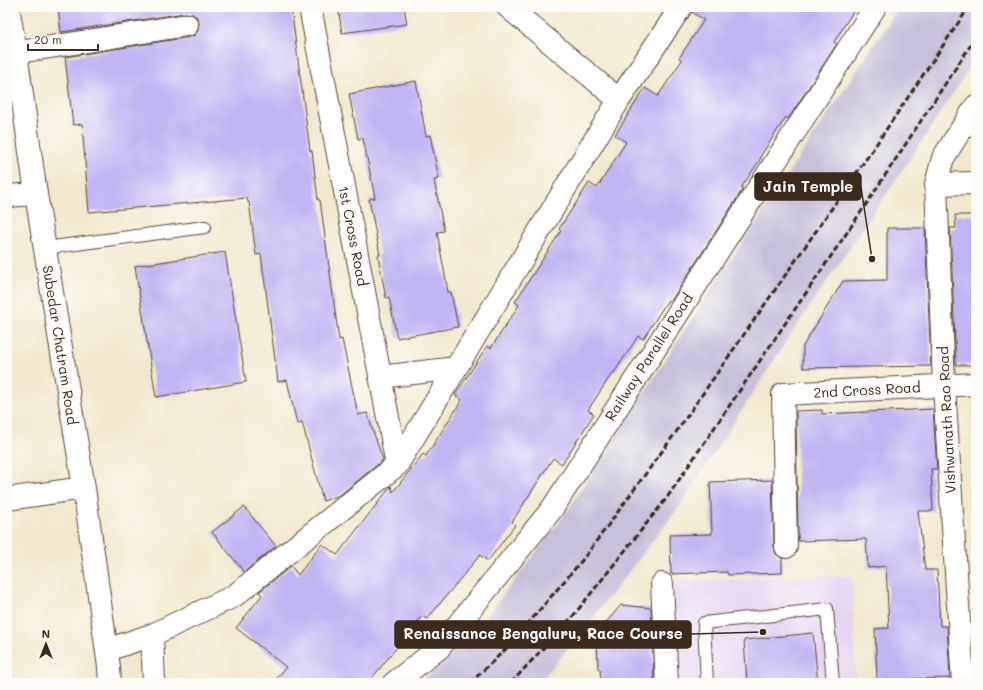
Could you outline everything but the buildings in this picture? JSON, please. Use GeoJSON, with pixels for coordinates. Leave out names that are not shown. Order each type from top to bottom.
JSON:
{"type":"FeatureCollection","features":[{"type":"Feature","properties":{"kind":"street","name":"Subedar Chatram Road"},"geometry":{"type":"LineString","coordinates":[[8,7],[11,53],[36,194],[84,488],[107,650],[110,683]]}},
{"type":"Feature","properties":{"kind":"street","name":"1st Cross Road"},"geometry":{"type":"LineString","coordinates":[[310,7],[396,465]]}},
{"type":"Feature","properties":{"kind":"street"},"geometry":{"type":"LineString","coordinates":[[508,7],[619,100]]}},
{"type":"Feature","properties":{"kind":"street"},"geometry":{"type":"LineString","coordinates":[[107,650],[152,635],[234,596],[396,465],[619,100],[681,7]]}},
{"type":"Feature","properties":{"kind":"street","name":"Railway Parallel Road"},"geometry":{"type":"LineString","coordinates":[[394,683],[439,648],[552,509],[875,7]]}},
{"type":"Feature","properties":{"kind":"street"},"geometry":{"type":"LineString","coordinates":[[11,53],[187,25]]}},
{"type":"Feature","properties":{"kind":"street","name":"Vishwanath Rao Road"},"geometry":{"type":"LineString","coordinates":[[963,683],[944,386],[936,184],[943,158],[976,106]]}},
{"type":"Feature","properties":{"kind":"street"},"geometry":{"type":"LineString","coordinates":[[936,184],[976,183]]}},
{"type":"Feature","properties":{"kind":"street"},"geometry":{"type":"LineString","coordinates":[[7,196],[36,194]]}},
{"type":"Feature","properties":{"kind":"street"},"geometry":{"type":"LineString","coordinates":[[380,377],[456,368]]}},
{"type":"Feature","properties":{"kind":"street","name":"2nd Cross Road"},"geometry":{"type":"LineString","coordinates":[[786,548],[783,394],[976,384]]}},
{"type":"Feature","properties":{"kind":"street"},"geometry":{"type":"LineString","coordinates":[[7,499],[84,488]]}},
{"type":"Feature","properties":{"kind":"street"},"geometry":{"type":"LineString","coordinates":[[662,584],[667,683]]}},
{"type":"Feature","properties":{"kind":"street"},"geometry":{"type":"LineString","coordinates":[[152,635],[154,683]]}},
{"type":"Feature","properties":{"kind":"lane"},"geometry":{"type":"LineString","coordinates":[[45,248],[205,227]]}},
{"type":"Feature","properties":{"kind":"lane"},"geometry":{"type":"LineString","coordinates":[[707,683],[704,623],[827,609],[832,683]]}},
{"type":"Feature","properties":{"kind":"shaded area"},"geometry":{"type":"Polygon","coordinates":[[[899,7],[976,7],[976,58],[918,147],[789,337],[679,507],[582,632],[539,683],[419,683],[432,673],[490,612],[566,513],[720,276],[899,7]]]}},
{"type":"Feature","properties":{"kind":"shaded area"},"geometry":{"type":"Polygon","coordinates":[[[852,575],[856,683],[675,683],[670,581],[852,575]]]}},
{"type":"Feature","properties":{"kind":"railway"},"geometry":{"type":"LineString","coordinates":[[470,683],[508,647],[584,558],[674,435],[871,152],[969,7]]}},
{"type":"Feature","properties":{"kind":"railway"},"geometry":{"type":"LineString","coordinates":[[511,683],[573,616],[666,499],[863,209],[976,37]]}},
{"type":"Feature","properties":{"kind":"place","name":"Jain Temple"},"geometry":{"type":"Point","coordinates":[872,259]}},
{"type":"Feature","properties":{"kind":"place","name":"Renaissance Bengaluru, Race Course"},"geometry":{"type":"Point","coordinates":[763,632]}}]}
